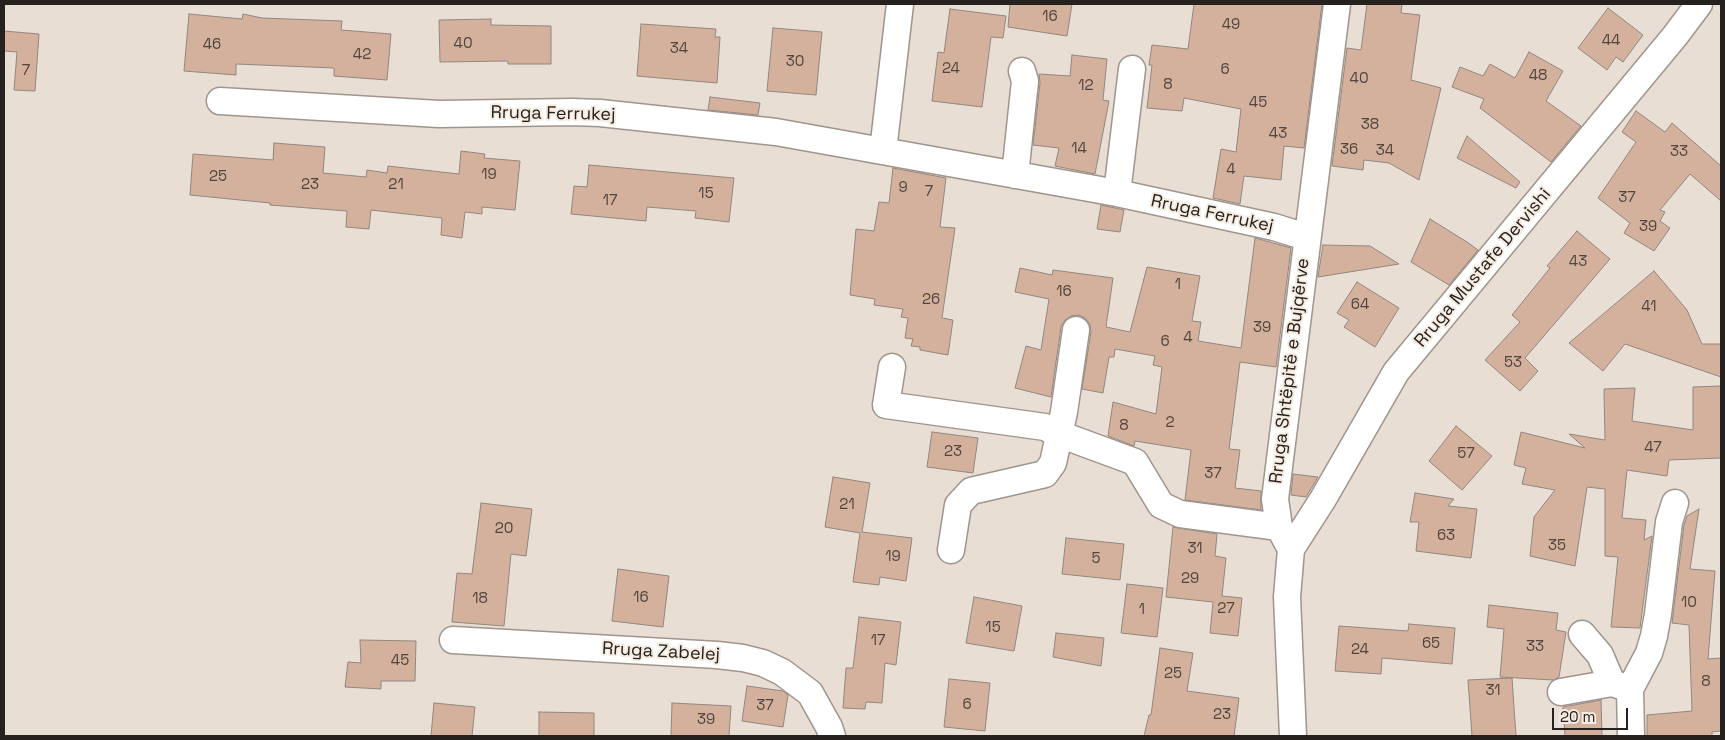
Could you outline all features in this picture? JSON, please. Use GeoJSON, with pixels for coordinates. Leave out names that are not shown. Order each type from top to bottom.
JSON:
{"type":"FeatureCollection","features":[{"type":"Feature","properties":{"kind":"street"},"geometry":{"type":"LineString","coordinates":[[883,151],[900,4]]}},
{"type":"Feature","properties":{"kind":"street","name":"Rruga Shtëpitë e Bujqërve"},"geometry":{"type":"LineString","coordinates":[[1292,736],[1285,538],[1275,499],[1306,237],[1337,4]]}},
{"type":"Feature","properties":{"kind":"street","name":"Rruga Mustafe Dervishi"},"geometry":{"type":"LineString","coordinates":[[1285,538],[1323,499],[1396,372],[1669,43],[1699,4]]}},
{"type":"Feature","properties":{"kind":"street"},"geometry":{"type":"LineString","coordinates":[[1117,194],[1132,69]]}},
{"type":"Feature","properties":{"kind":"street"},"geometry":{"type":"LineString","coordinates":[[1015,175],[1025,81],[1022,71]]}},
{"type":"Feature","properties":{"kind":"street","name":"Rruga Ferrukej"},"geometry":{"type":"LineString","coordinates":[[220,101],[439,114],[600,113],[776,132],[1117,194],[1274,227],[1306,237]]}},
{"type":"Feature","properties":{"kind":"street"},"geometry":{"type":"LineString","coordinates":[[951,550],[958,505],[971,491],[1045,474],[1054,463],[1076,330]]}},
{"type":"Feature","properties":{"kind":"street"},"geometry":{"type":"LineString","coordinates":[[892,367],[886,405],[1045,427],[1135,462],[1161,505],[1180,514],[1285,538]]}},
{"type":"Feature","properties":{"kind":"street"},"geometry":{"type":"LineString","coordinates":[[1561,692],[1621,686],[1649,653],[1658,614],[1669,522],[1675,503]]}},
{"type":"Feature","properties":{"kind":"street"},"geometry":{"type":"LineString","coordinates":[[1582,634],[1600,655],[1621,686],[1631,736]]}},
{"type":"Feature","properties":{"kind":"street","name":"Rruga Zabelej"},"geometry":{"type":"LineString","coordinates":[[453,640],[743,658],[762,663],[782,672],[810,693],[830,727],[832,736]]}},
{"type":"Feature","properties":{"kind":"building"},"geometry":{"type":"Polygon","coordinates":[[[1010,4],[1072,4],[1067,36],[1008,27],[1010,4]]]}},
{"type":"Feature","properties":{"kind":"building"},"geometry":{"type":"Polygon","coordinates":[[[1194,4],[1322,4],[1304,148],[1284,146],[1281,180],[1244,176],[1240,204],[1213,198],[1221,149],[1236,152],[1241,109],[1184,98],[1182,111],[1147,108],[1152,65],[1149,65],[1152,45],[1188,49],[1194,4]]]}},
{"type":"Feature","properties":{"kind":"building"},"geometry":{"type":"Polygon","coordinates":[[[1367,4],[1402,4],[1401,13],[1420,15],[1411,80],[1441,88],[1419,180],[1389,163],[1364,160],[1363,170],[1332,166],[1347,48],[1361,50],[1367,4]]]}},
{"type":"Feature","properties":{"kind":"building"},"geometry":{"type":"Polygon","coordinates":[[[1608,8],[1643,35],[1623,62],[1616,57],[1607,70],[1578,48],[1608,8]]]}},
{"type":"Feature","properties":{"kind":"building"},"geometry":{"type":"Polygon","coordinates":[[[950,9],[1006,16],[1003,38],[991,37],[982,107],[932,101],[938,52],[944,53],[950,9]]]}},
{"type":"Feature","properties":{"kind":"building"},"geometry":{"type":"Polygon","coordinates":[[[189,14],[242,19],[243,14],[262,18],[342,21],[341,30],[391,34],[387,80],[334,76],[334,68],[236,64],[236,75],[184,71],[189,14]]]}},
{"type":"Feature","properties":{"kind":"building"},"geometry":{"type":"Polygon","coordinates":[[[491,19],[491,25],[551,26],[551,64],[508,64],[508,61],[440,62],[439,20],[491,19]]]}},
{"type":"Feature","properties":{"kind":"building"},"geometry":{"type":"Polygon","coordinates":[[[641,24],[716,29],[715,37],[720,37],[717,83],[637,76],[641,24]]]}},
{"type":"Feature","properties":{"kind":"building"},"geometry":{"type":"Polygon","coordinates":[[[773,28],[822,32],[816,95],[767,91],[773,28]]]}},
{"type":"Feature","properties":{"kind":"building"},"geometry":{"type":"Polygon","coordinates":[[[4,31],[39,34],[35,91],[14,90],[17,52],[4,51],[4,31]]]}},
{"type":"Feature","properties":{"kind":"building"},"geometry":{"type":"Polygon","coordinates":[[[1529,52],[1563,71],[1546,101],[1581,126],[1551,162],[1480,108],[1484,99],[1452,87],[1460,67],[1483,76],[1490,64],[1515,78],[1529,52]]]}},
{"type":"Feature","properties":{"kind":"building"},"geometry":{"type":"Polygon","coordinates":[[[1072,55],[1107,59],[1103,100],[1109,101],[1095,174],[1055,166],[1059,148],[1033,145],[1040,83],[1039,74],[1070,76],[1072,55]]]}},
{"type":"Feature","properties":{"kind":"building"},"geometry":{"type":"Polygon","coordinates":[[[710,97],[760,103],[758,115],[708,110],[710,97]]]}},
{"type":"Feature","properties":{"kind":"building"},"geometry":{"type":"Polygon","coordinates":[[[1636,111],[1665,132],[1672,123],[1721,166],[1721,201],[1690,174],[1660,210],[1665,212],[1660,221],[1670,228],[1654,251],[1624,233],[1630,223],[1598,198],[1636,142],[1622,132],[1636,111]]]}},
{"type":"Feature","properties":{"kind":"building"},"geometry":{"type":"Polygon","coordinates":[[[1467,136],[1520,182],[1516,188],[1457,158],[1467,136]]]}},
{"type":"Feature","properties":{"kind":"building"},"geometry":{"type":"Polygon","coordinates":[[[274,143],[325,147],[323,173],[366,177],[367,170],[387,173],[388,166],[459,174],[461,151],[485,154],[484,158],[520,161],[515,210],[482,207],[482,214],[465,212],[462,238],[441,235],[442,218],[371,210],[369,229],[346,227],[347,211],[270,205],[270,203],[190,195],[193,154],[273,160],[274,143]]]}},
{"type":"Feature","properties":{"kind":"building"},"geometry":{"type":"Polygon","coordinates":[[[589,165],[734,178],[729,222],[695,218],[696,211],[647,207],[646,221],[571,214],[574,186],[587,187],[589,165]]]}},
{"type":"Feature","properties":{"kind":"building"},"geometry":{"type":"Polygon","coordinates":[[[893,168],[946,178],[940,227],[955,228],[942,318],[953,320],[948,355],[920,350],[920,347],[911,346],[913,339],[905,338],[908,318],[901,317],[903,309],[874,305],[875,299],[850,295],[856,229],[874,231],[879,202],[889,203],[893,168]]]}},
{"type":"Feature","properties":{"kind":"building"},"geometry":{"type":"Polygon","coordinates":[[[1101,205],[1124,210],[1120,232],[1097,229],[1101,205]]]}},
{"type":"Feature","properties":{"kind":"building"},"geometry":{"type":"Polygon","coordinates":[[[1430,219],[1478,250],[1449,285],[1411,262],[1430,219]]]}},
{"type":"Feature","properties":{"kind":"building"},"geometry":{"type":"Polygon","coordinates":[[[1577,231],[1610,259],[1525,358],[1538,371],[1520,391],[1485,360],[1520,322],[1512,315],[1550,268],[1547,266],[1577,231]]]}},
{"type":"Feature","properties":{"kind":"building"},"geometry":{"type":"Polygon","coordinates":[[[1255,238],[1291,248],[1276,367],[1240,362],[1229,449],[1240,450],[1235,488],[1261,491],[1261,510],[1185,500],[1191,450],[1135,441],[1134,446],[1108,436],[1113,402],[1156,414],[1162,367],[1153,365],[1155,356],[1115,349],[1114,357],[1109,357],[1103,393],[1082,389],[1091,332],[1090,324],[1079,315],[1071,316],[1065,320],[1061,327],[1051,397],[1015,388],[1026,346],[1041,350],[1049,299],[1015,292],[1020,268],[1052,275],[1053,270],[1113,278],[1106,327],[1130,332],[1147,267],[1200,276],[1192,321],[1201,322],[1198,341],[1241,348],[1255,238]]]}},
{"type":"Feature","properties":{"kind":"building"},"geometry":{"type":"Polygon","coordinates":[[[1323,245],[1370,246],[1399,264],[1318,277],[1323,245]]]}},
{"type":"Feature","properties":{"kind":"building"},"geometry":{"type":"Polygon","coordinates":[[[1654,271],[1687,310],[1702,344],[1721,344],[1721,377],[1625,344],[1603,371],[1569,343],[1654,271]]]}},
{"type":"Feature","properties":{"kind":"building"},"geometry":{"type":"Polygon","coordinates":[[[1357,282],[1399,308],[1375,347],[1344,327],[1349,320],[1337,313],[1357,282]]]}},
{"type":"Feature","properties":{"kind":"building"},"geometry":{"type":"Polygon","coordinates":[[[1721,386],[1721,458],[1669,460],[1667,476],[1627,470],[1622,518],[1646,520],[1644,540],[1652,536],[1640,628],[1611,627],[1618,557],[1605,556],[1605,489],[1587,487],[1575,566],[1530,556],[1534,517],[1555,490],[1522,484],[1526,468],[1514,465],[1521,432],[1585,448],[1569,434],[1605,440],[1604,389],[1635,388],[1632,421],[1693,430],[1693,387],[1721,386]]]}},
{"type":"Feature","properties":{"kind":"building"},"geometry":{"type":"Polygon","coordinates":[[[1456,426],[1492,456],[1462,490],[1429,461],[1456,426]]]}},
{"type":"Feature","properties":{"kind":"building"},"geometry":{"type":"Polygon","coordinates":[[[932,432],[978,438],[973,473],[927,467],[932,432]]]}},
{"type":"Feature","properties":{"kind":"building"},"geometry":{"type":"Polygon","coordinates":[[[1293,474],[1318,477],[1306,497],[1291,495],[1293,474]]]}},
{"type":"Feature","properties":{"kind":"building"},"geometry":{"type":"Polygon","coordinates":[[[833,477],[870,483],[862,532],[912,538],[906,581],[880,577],[879,585],[853,582],[860,533],[825,527],[833,477]]]}},
{"type":"Feature","properties":{"kind":"building"},"geometry":{"type":"Polygon","coordinates":[[[1415,493],[1454,499],[1448,506],[1477,509],[1471,558],[1416,551],[1419,522],[1410,522],[1415,493]]]}},
{"type":"Feature","properties":{"kind":"building"},"geometry":{"type":"Polygon","coordinates":[[[481,503],[532,509],[526,556],[511,554],[504,626],[452,622],[457,573],[472,574],[481,503]]]}},
{"type":"Feature","properties":{"kind":"building"},"geometry":{"type":"Polygon","coordinates":[[[1699,509],[1690,569],[1715,571],[1708,659],[1721,658],[1721,731],[1712,732],[1712,736],[1647,736],[1647,715],[1692,711],[1689,625],[1672,623],[1684,525],[1687,516],[1699,509]]]}},
{"type":"Feature","properties":{"kind":"building"},"geometry":{"type":"Polygon","coordinates":[[[1173,527],[1217,534],[1215,556],[1226,558],[1222,596],[1242,598],[1238,636],[1210,633],[1213,602],[1166,597],[1173,527]]]}},
{"type":"Feature","properties":{"kind":"building"},"geometry":{"type":"Polygon","coordinates":[[[1066,538],[1124,544],[1120,580],[1062,574],[1066,538]]]}},
{"type":"Feature","properties":{"kind":"building"},"geometry":{"type":"Polygon","coordinates":[[[618,569],[669,576],[663,627],[612,621],[618,569]]]}},
{"type":"Feature","properties":{"kind":"building"},"geometry":{"type":"Polygon","coordinates":[[[1127,584],[1163,588],[1157,637],[1121,633],[1127,584]]]}},
{"type":"Feature","properties":{"kind":"building"},"geometry":{"type":"Polygon","coordinates":[[[974,597],[1022,606],[1014,651],[966,643],[974,597]]]}},
{"type":"Feature","properties":{"kind":"building"},"geometry":{"type":"Polygon","coordinates":[[[1489,605],[1558,613],[1556,630],[1566,632],[1559,677],[1553,680],[1500,677],[1504,629],[1487,627],[1489,605]]]}},
{"type":"Feature","properties":{"kind":"building"},"geometry":{"type":"Polygon","coordinates":[[[859,617],[901,622],[896,665],[885,663],[882,703],[866,702],[865,709],[843,708],[846,668],[853,668],[859,617]]]}},
{"type":"Feature","properties":{"kind":"building"},"geometry":{"type":"Polygon","coordinates":[[[1409,624],[1455,628],[1452,664],[1382,658],[1381,674],[1335,671],[1339,626],[1408,631],[1409,624]]]}},
{"type":"Feature","properties":{"kind":"building"},"geometry":{"type":"Polygon","coordinates":[[[1056,633],[1104,638],[1101,666],[1053,657],[1056,633]]]}},
{"type":"Feature","properties":{"kind":"building"},"geometry":{"type":"Polygon","coordinates":[[[360,640],[416,641],[415,681],[381,681],[381,689],[345,687],[348,662],[361,663],[360,640]]]}},
{"type":"Feature","properties":{"kind":"building"},"geometry":{"type":"Polygon","coordinates":[[[1160,648],[1193,653],[1187,691],[1239,698],[1234,736],[1144,736],[1149,715],[1151,715],[1160,648]]]}},
{"type":"Feature","properties":{"kind":"building"},"geometry":{"type":"Polygon","coordinates":[[[1512,678],[1516,736],[1472,736],[1468,680],[1512,678]]]}},
{"type":"Feature","properties":{"kind":"building"},"geometry":{"type":"Polygon","coordinates":[[[949,679],[990,683],[985,731],[944,727],[949,679]]]}},
{"type":"Feature","properties":{"kind":"building"},"geometry":{"type":"Polygon","coordinates":[[[747,686],[783,691],[788,695],[783,727],[742,721],[747,686]]]}},
{"type":"Feature","properties":{"kind":"building"},"geometry":{"type":"Polygon","coordinates":[[[1601,700],[1602,736],[1565,736],[1563,707],[1601,700]]]}},
{"type":"Feature","properties":{"kind":"building"},"geometry":{"type":"Polygon","coordinates":[[[434,703],[475,707],[472,736],[431,736],[434,703]]]}},
{"type":"Feature","properties":{"kind":"building"},"geometry":{"type":"Polygon","coordinates":[[[672,703],[731,706],[729,736],[671,736],[672,703]]]}},
{"type":"Feature","properties":{"kind":"building"},"geometry":{"type":"Polygon","coordinates":[[[539,712],[594,713],[594,736],[539,736],[539,712]]]}}]}
